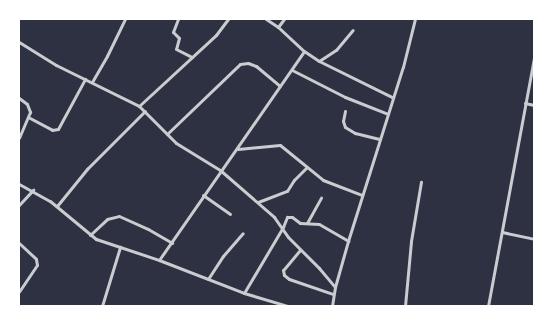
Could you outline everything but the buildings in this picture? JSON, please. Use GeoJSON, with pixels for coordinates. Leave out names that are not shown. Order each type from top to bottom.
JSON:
{"type":"FeatureCollection","features":[{"type":"Feature","properties":{"kind":"street"},"geometry":{"type":"LineString","coordinates":[[92,82],[107,56],[125,19]]}},
{"type":"Feature","properties":{"kind":"street"},"geometry":{"type":"LineString","coordinates":[[178,19],[173,32],[179,38],[176,49],[192,57]]}},
{"type":"Feature","properties":{"kind":"street"},"geometry":{"type":"LineString","coordinates":[[139,106],[216,36],[228,19]]}},
{"type":"Feature","properties":{"kind":"street"},"geometry":{"type":"LineString","coordinates":[[266,19],[278,27],[304,51],[319,61],[392,97]]}},
{"type":"Feature","properties":{"kind":"street"},"geometry":{"type":"LineString","coordinates":[[278,27],[284,19]]}},
{"type":"Feature","properties":{"kind":"street"},"geometry":{"type":"LineString","coordinates":[[332,306],[333,294],[348,241],[392,97],[403,67],[415,19]]}},
{"type":"Feature","properties":{"kind":"street"},"geometry":{"type":"LineString","coordinates":[[319,61],[336,50],[354,30]]}},
{"type":"Feature","properties":{"kind":"street"},"geometry":{"type":"LineString","coordinates":[[19,42],[56,65],[139,106],[183,148],[220,170],[258,202],[283,227],[288,237],[319,268],[335,287]]}},
{"type":"Feature","properties":{"kind":"street"},"geometry":{"type":"LineString","coordinates":[[159,260],[172,243],[220,170],[238,149],[304,51]]}},
{"type":"Feature","properties":{"kind":"street"},"geometry":{"type":"LineString","coordinates":[[488,306],[534,58]]}},
{"type":"Feature","properties":{"kind":"street"},"geometry":{"type":"LineString","coordinates":[[167,134],[240,64],[248,63],[256,66],[280,86]]}},
{"type":"Feature","properties":{"kind":"street"},"geometry":{"type":"LineString","coordinates":[[292,70],[345,97],[388,114]]}},
{"type":"Feature","properties":{"kind":"street"},"geometry":{"type":"LineString","coordinates":[[28,117],[52,130],[58,129],[86,79]]}},
{"type":"Feature","properties":{"kind":"street"},"geometry":{"type":"LineString","coordinates":[[19,98],[30,108],[28,117],[19,138]]}},
{"type":"Feature","properties":{"kind":"street"},"geometry":{"type":"LineString","coordinates":[[525,103],[534,105]]}},
{"type":"Feature","properties":{"kind":"street"},"geometry":{"type":"LineString","coordinates":[[345,110],[343,121],[345,127],[354,133],[380,139]]}},
{"type":"Feature","properties":{"kind":"street"},"geometry":{"type":"LineString","coordinates":[[57,206],[87,169],[145,111]]}},
{"type":"Feature","properties":{"kind":"street"},"geometry":{"type":"LineString","coordinates":[[238,149],[280,144],[307,167],[328,182],[362,194]]}},
{"type":"Feature","properties":{"kind":"street"},"geometry":{"type":"LineString","coordinates":[[258,202],[288,192],[294,180],[307,167]]}},
{"type":"Feature","properties":{"kind":"street"},"geometry":{"type":"LineString","coordinates":[[405,306],[411,241],[421,182]]}},
{"type":"Feature","properties":{"kind":"street"},"geometry":{"type":"LineString","coordinates":[[19,184],[33,190],[57,206],[90,235],[120,247],[144,254],[208,280],[288,306]]}},
{"type":"Feature","properties":{"kind":"street"},"geometry":{"type":"LineString","coordinates":[[19,205],[33,190]]}},
{"type":"Feature","properties":{"kind":"street"},"geometry":{"type":"LineString","coordinates":[[203,195],[230,214]]}},
{"type":"Feature","properties":{"kind":"street"},"geometry":{"type":"LineString","coordinates":[[307,223],[321,198]]}},
{"type":"Feature","properties":{"kind":"street"},"geometry":{"type":"LineString","coordinates":[[90,235],[107,219],[118,216],[148,229],[172,243]]}},
{"type":"Feature","properties":{"kind":"street"},"geometry":{"type":"LineString","coordinates":[[244,292],[283,227],[287,217],[289,216],[300,223],[319,224],[348,241]]}},
{"type":"Feature","properties":{"kind":"street"},"geometry":{"type":"LineString","coordinates":[[502,232],[534,239]]}},
{"type":"Feature","properties":{"kind":"street"},"geometry":{"type":"LineString","coordinates":[[208,280],[223,256],[242,233]]}},
{"type":"Feature","properties":{"kind":"street"},"geometry":{"type":"LineString","coordinates":[[19,243],[36,259],[37,265],[19,292]]}},
{"type":"Feature","properties":{"kind":"street"},"geometry":{"type":"LineString","coordinates":[[102,306],[120,247]]}},
{"type":"Feature","properties":{"kind":"street"},"geometry":{"type":"LineString","coordinates":[[300,250],[283,270],[284,274],[289,279],[333,294]]}}]}
